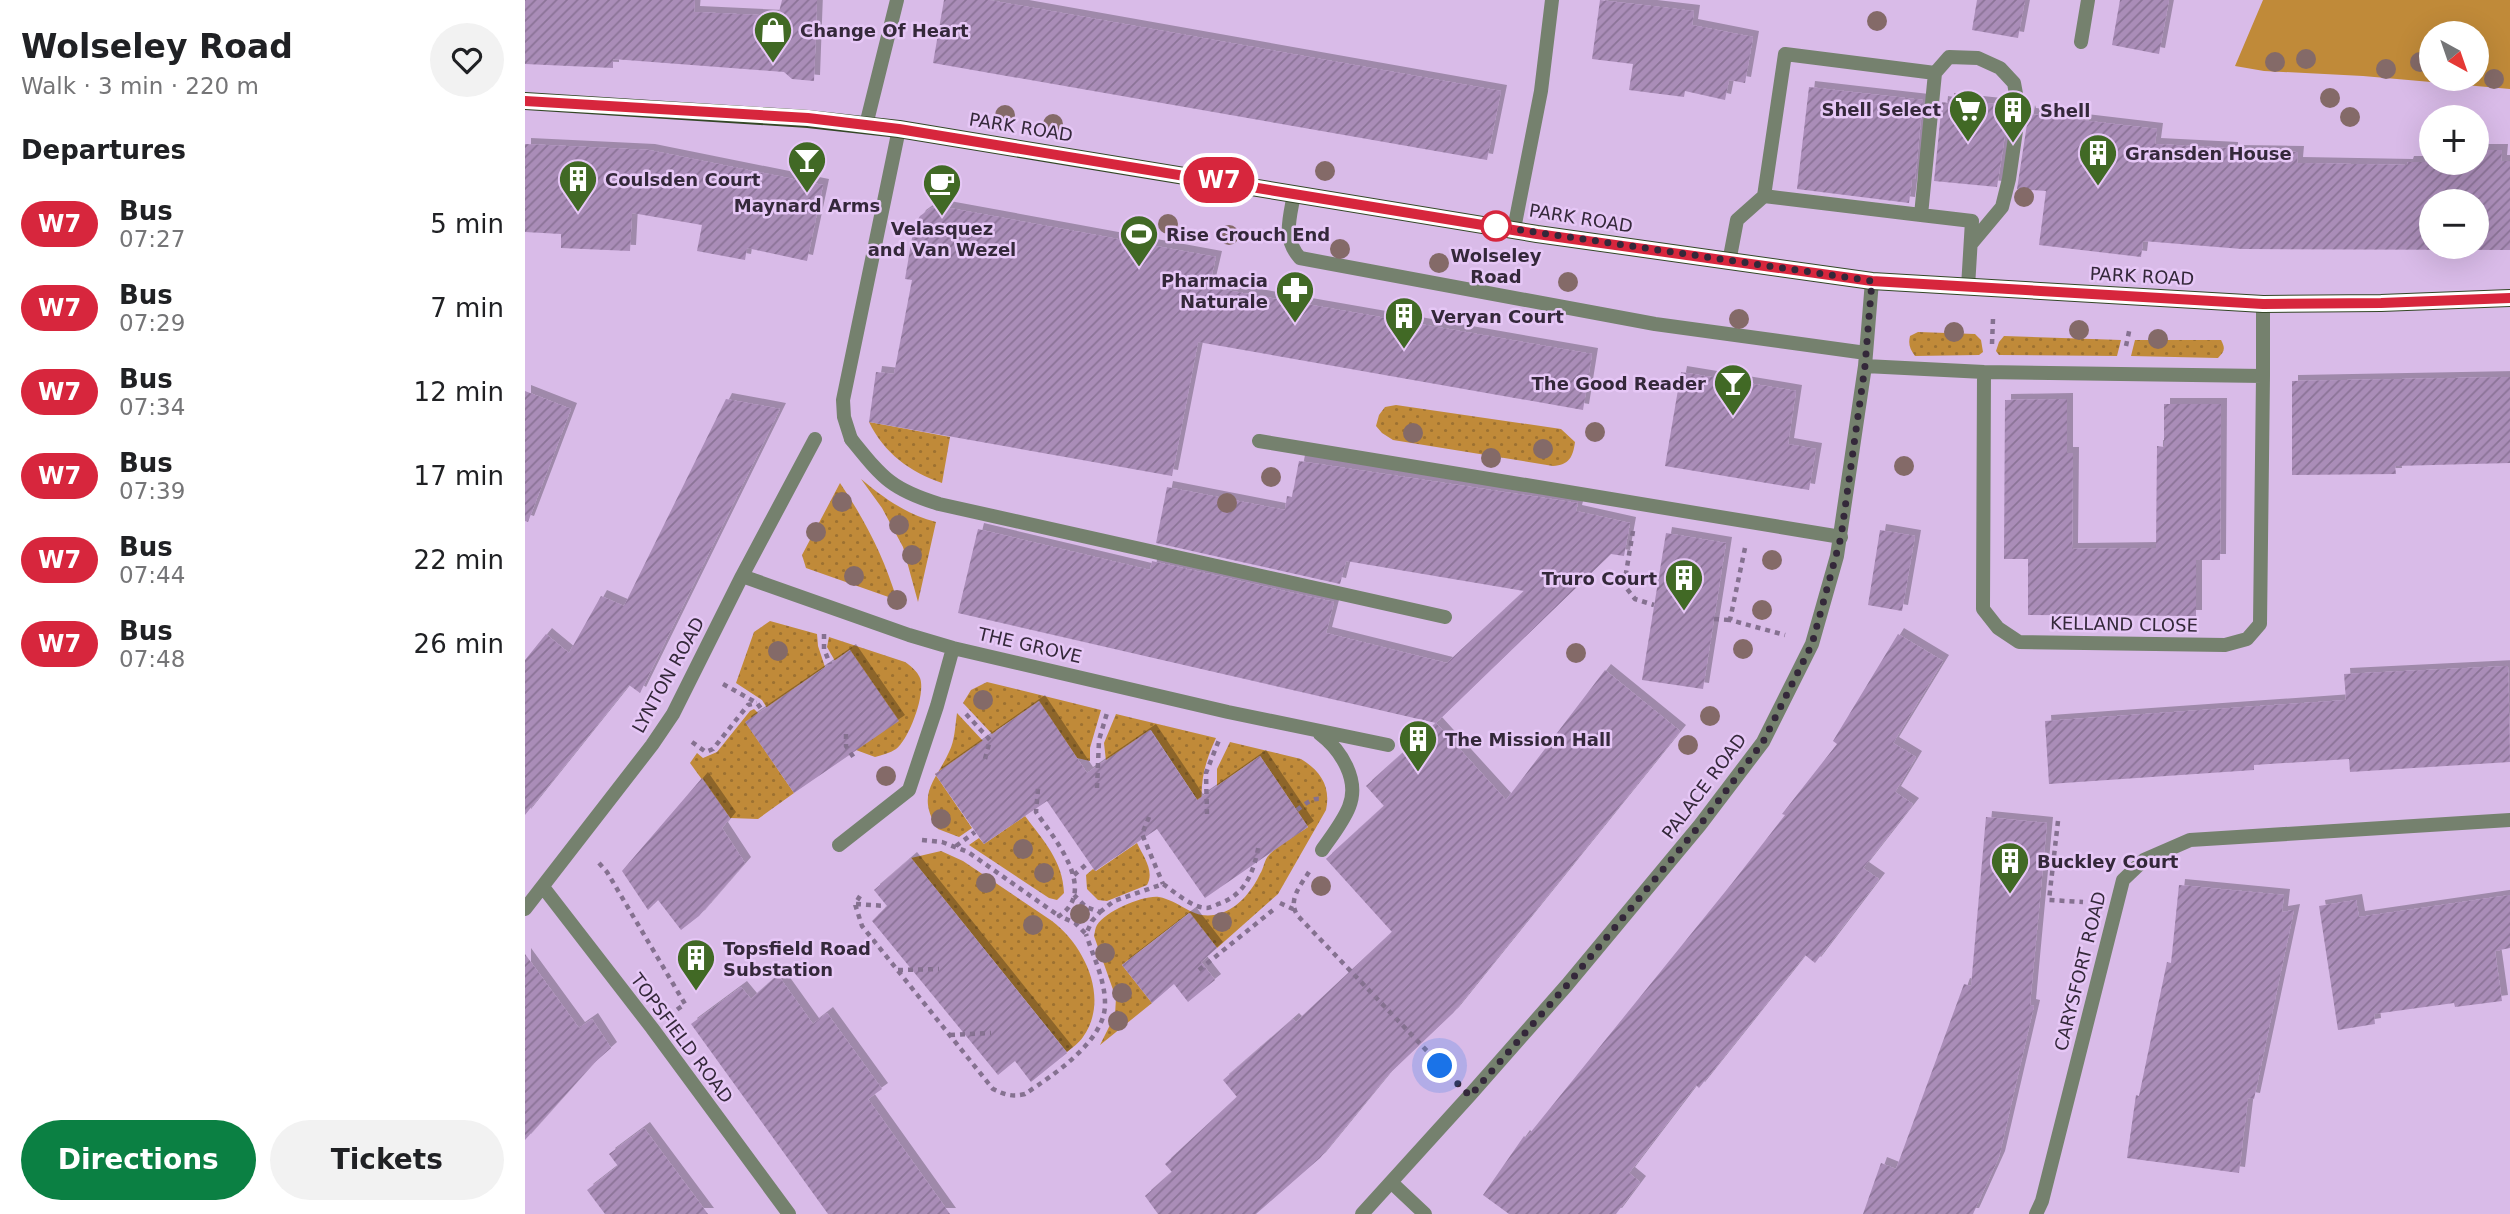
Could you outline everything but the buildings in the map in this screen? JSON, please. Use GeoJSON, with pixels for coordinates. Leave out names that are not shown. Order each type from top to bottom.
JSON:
{"type":"FeatureCollection","features":[{"type":"Feature","properties":{"kind":"main road","name":"PARK ROAD"},"geometry":{"type":"LineString","coordinates":[[525,101],[694,110],[899,129],[1514,229],[1872,281],[2263,304],[2510,298]]}},
{"type":"Feature","properties":{"kind":"street"},"geometry":{"type":"LineString","coordinates":[[866,125],[897,0]]}},
{"type":"Feature","properties":{"kind":"street"},"geometry":{"type":"LineString","coordinates":[[1514,229],[1541,91],[1552,0]]}},
{"type":"Feature","properties":{"kind":"street"},"geometry":{"type":"LineString","coordinates":[[2081,42],[2088,0]]}},
{"type":"Feature","properties":{"kind":"street"},"geometry":{"type":"LineString","coordinates":[[1729,262],[1737,220],[1764,196],[1785,54],[1935,73]]}},
{"type":"Feature","properties":{"kind":"street"},"geometry":{"type":"LineString","coordinates":[[1921,215],[1935,73],[1949,57],[1977,58],[2000,68],[2014,83],[2019,110],[2009,180],[2002,206],[1971,244]]}},
{"type":"Feature","properties":{"kind":"street"},"geometry":{"type":"LineString","coordinates":[[899,129],[843,400],[843,417],[851,439],[894,486],[919,498],[1445,617]]}},
{"type":"Feature","properties":{"kind":"street"},"geometry":{"type":"LineString","coordinates":[[1294,194],[1289,236],[1291,247],[1300,258],[1655,324],[1865,359],[1984,373],[2263,376]]}},
{"type":"Feature","properties":{"kind":"street"},"geometry":{"type":"LineString","coordinates":[[1764,196],[1972,221],[1968,287]]}},
{"type":"Feature","properties":{"kind":"street","name":"PALACE ROAD"},"geometry":{"type":"LineString","coordinates":[[1361,1214],[1392,1183],[1567,985],[1700,825],[1763,742],[1812,644],[1841,537],[1865,359],[1872,281]]}},
{"type":"Feature","properties":{"kind":"street","name":"KELLAND CLOSE"},"geometry":{"type":"LineString","coordinates":[[1984,373],[1983,609],[1998,628],[2019,642],[2225,645],[2247,639],[2260,624],[2263,304]]}},
{"type":"Feature","properties":{"kind":"street","name":"LYNTON ROAD"},"geometry":{"type":"LineString","coordinates":[[525,909],[673,714],[815,439]]}},
{"type":"Feature","properties":{"kind":"street"},"geometry":{"type":"LineString","coordinates":[[1259,441],[1841,537]]}},
{"type":"Feature","properties":{"kind":"street","name":"THE GROVE"},"geometry":{"type":"LineString","coordinates":[[742,576],[953,648],[1388,745]]}},
{"type":"Feature","properties":{"kind":"street"},"geometry":{"type":"LineString","coordinates":[[839,845],[909,790],[953,648]]}},
{"type":"Feature","properties":{"kind":"street"},"geometry":{"type":"LineString","coordinates":[[1316,731],[1339,752],[1346,765],[1352,794],[1349,809],[1322,850]]}},
{"type":"Feature","properties":{"kind":"street","name":"CARYSFORT ROAD"},"geometry":{"type":"LineString","coordinates":[[2036,1214],[2046,1188],[2123,880],[2144,859],[2190,840],[2510,820]]}},
{"type":"Feature","properties":{"kind":"street","name":"TOPSFIELD ROAD"},"geometry":{"type":"LineString","coordinates":[[543,887],[652,1028],[789,1214]]}},
{"type":"Feature","properties":{"kind":"street"},"geometry":{"type":"LineString","coordinates":[[1392,1183],[1425,1214]]}},
{"type":"Feature","properties":{"kind":"path"},"geometry":{"type":"LineString","coordinates":[[1635,521],[1624,585],[1635,600],[1654,605]]}},
{"type":"Feature","properties":{"kind":"path"},"geometry":{"type":"LineString","coordinates":[[1730,620],[1747,541]]}},
{"type":"Feature","properties":{"kind":"path"},"geometry":{"type":"LineString","coordinates":[[1714,619],[1771,630],[1812,644]]}},
{"type":"Feature","properties":{"kind":"path"},"geometry":{"type":"LineString","coordinates":[[827,627],[824,649],[829,664]]}},
{"type":"Feature","properties":{"kind":"path"},"geometry":{"type":"LineString","coordinates":[[723,684],[757,703],[762,710]]}},
{"type":"Feature","properties":{"kind":"path"},"geometry":{"type":"LineString","coordinates":[[692,742],[706,752],[713,749],[748,705],[757,703]]}},
{"type":"Feature","properties":{"kind":"path"},"geometry":{"type":"LineString","coordinates":[[1097,788],[1099,740],[1109,704]]}},
{"type":"Feature","properties":{"kind":"path"},"geometry":{"type":"LineString","coordinates":[[964,712],[990,740],[985,759]]}},
{"type":"Feature","properties":{"kind":"path"},"geometry":{"type":"LineString","coordinates":[[1207,814],[1206,773],[1222,732]]}},
{"type":"Feature","properties":{"kind":"path"},"geometry":{"type":"LineString","coordinates":[[846,734],[846,746],[855,758]]}},
{"type":"Feature","properties":{"kind":"path"},"geometry":{"type":"LineString","coordinates":[[1038,789],[1035,812],[1067,858],[1074,875],[1071,905],[1059,916]]}},
{"type":"Feature","properties":{"kind":"path"},"geometry":{"type":"LineString","coordinates":[[1297,810],[1318,798],[1328,800]]}},
{"type":"Feature","properties":{"kind":"path"},"geometry":{"type":"LineString","coordinates":[[1149,817],[1142,834],[1163,884],[1194,904],[1207,908],[1224,902],[1239,892],[1248,881],[1255,867],[1259,844]]}},
{"type":"Feature","properties":{"kind":"path"},"geometry":{"type":"LineString","coordinates":[[2058,821],[2049,900],[2083,902]]}},
{"type":"Feature","properties":{"kind":"path"},"geometry":{"type":"LineString","coordinates":[[956,846],[975,832]]}},
{"type":"Feature","properties":{"kind":"path"},"geometry":{"type":"LineString","coordinates":[[860,896],[855,904],[862,926],[993,1089],[1015,1097],[1025,1094],[1084,1047],[1098,1033],[1104,1019],[1106,1002],[1086,934],[1075,923],[1059,916],[968,852],[956,846],[922,840]]}},
{"type":"Feature","properties":{"kind":"path"},"geometry":{"type":"LineString","coordinates":[[1293,909],[1293,900],[1322,850]]}},
{"type":"Feature","properties":{"kind":"path"},"geometry":{"type":"LineString","coordinates":[[1074,875],[1089,862]]}},
{"type":"Feature","properties":{"kind":"path"},"geometry":{"type":"LineString","coordinates":[[599,863],[607,872],[685,1004],[652,1028]]}},
{"type":"Feature","properties":{"kind":"path"},"geometry":{"type":"LineString","coordinates":[[1086,934],[1092,921],[1114,901],[1163,884]]}},
{"type":"Feature","properties":{"kind":"path"},"geometry":{"type":"LineString","coordinates":[[1074,895],[1086,907],[1100,912]]}},
{"type":"Feature","properties":{"kind":"path"},"geometry":{"type":"LineString","coordinates":[[1280,903],[1293,909],[1470,1096]]}},
{"type":"Feature","properties":{"kind":"path"},"geometry":{"type":"LineString","coordinates":[[855,904],[886,906]]}},
{"type":"Feature","properties":{"kind":"path"},"geometry":{"type":"LineString","coordinates":[[1199,970],[1273,909]]}},
{"type":"Feature","properties":{"kind":"path"},"geometry":{"type":"LineString","coordinates":[[897,970],[939,969]]}},
{"type":"Feature","properties":{"kind":"path"},"geometry":{"type":"LineString","coordinates":[[950,1035],[991,1033]]}},
{"type":"Feature","properties":{"kind":"shaded area"},"geometry":{"type":"Polygon","coordinates":[[[2263,0],[2510,0],[2510,89],[2489,87],[2489,21],[2419,21],[2419,81],[2264,71],[2235,66],[2263,0]]]}},
{"type":"Feature","properties":{"kind":"shaded area"},"geometry":{"type":"Polygon","coordinates":[[[1918,332],[1975,334],[1981,340],[1983,352],[1979,355],[1915,356],[1909,339],[1918,332]]]}},
{"type":"Feature","properties":{"kind":"shaded area"},"geometry":{"type":"Polygon","coordinates":[[[2004,336],[2121,340],[2117,356],[1999,355],[1996,351],[2004,336]]]}},
{"type":"Feature","properties":{"kind":"shaded area"},"geometry":{"type":"Polygon","coordinates":[[[2135,340],[2221,340],[2224,350],[2218,358],[2131,356],[2135,340]]]}},
{"type":"Feature","properties":{"kind":"shaded area"},"geometry":{"type":"Polygon","coordinates":[[[1396,405],[1561,429],[1575,442],[1574,447],[1566,462],[1553,466],[1393,440],[1376,426],[1385,407],[1396,405]]]}},
{"type":"Feature","properties":{"kind":"shaded area"},"geometry":{"type":"Polygon","coordinates":[[[869,422],[950,437],[942,483],[899,460],[882,443],[869,422]]]}},
{"type":"Feature","properties":{"kind":"shaded area"},"geometry":{"type":"Polygon","coordinates":[[[861,479],[896,505],[936,522],[918,602],[903,547],[882,508],[861,479]]]}},
{"type":"Feature","properties":{"kind":"shaded area"},"geometry":{"type":"Polygon","coordinates":[[[840,483],[873,539],[897,600],[806,568],[802,555],[840,483]]]}},
{"type":"Feature","properties":{"kind":"shaded area"},"geometry":{"type":"Polygon","coordinates":[[[770,621],[817,634],[825,667],[767,708],[762,700],[736,683],[754,632],[770,621]]]}},
{"type":"Feature","properties":{"kind":"shaded area"},"geometry":{"type":"Polygon","coordinates":[[[829,637],[905,662],[919,675],[921,694],[915,716],[906,736],[896,749],[875,757],[856,750],[850,650],[835,661],[827,647],[829,637]]]}},
{"type":"Feature","properties":{"kind":"shaded area"},"geometry":{"type":"Polygon","coordinates":[[[987,682],[1101,710],[1090,748],[1090,761],[1077,758],[1039,702],[993,735],[963,703],[971,690],[987,682]]]}},
{"type":"Feature","properties":{"kind":"shaded area"},"geometry":{"type":"Polygon","coordinates":[[[754,709],[758,713],[746,723],[794,793],[758,819],[730,818],[690,763],[697,753],[703,758],[717,752],[754,709]]]}},
{"type":"Feature","properties":{"kind":"shaded area"},"geometry":{"type":"Polygon","coordinates":[[[957,713],[984,742],[938,772],[953,743],[957,713]]]}},
{"type":"Feature","properties":{"kind":"shaded area"},"geometry":{"type":"Polygon","coordinates":[[[1116,714],[1216,738],[1204,771],[1202,807],[1151,730],[1106,761],[1104,743],[1116,714]]]}},
{"type":"Feature","properties":{"kind":"shaded area"},"geometry":{"type":"Polygon","coordinates":[[[1230,742],[1301,759],[1323,780],[1327,794],[1326,810],[1278,894],[1217,948],[1189,913],[1122,965],[1152,1003],[1100,1045],[1115,1015],[1116,998],[1094,936],[1096,926],[1108,914],[1125,905],[1152,897],[1168,900],[1197,914],[1214,915],[1224,912],[1235,906],[1250,891],[1269,855],[1308,827],[1260,756],[1217,786],[1217,769],[1230,742]]]}},
{"type":"Feature","properties":{"kind":"shaded area"},"geometry":{"type":"Polygon","coordinates":[[[936,776],[972,828],[959,837],[938,829],[931,817],[928,797],[936,776]]]}},
{"type":"Feature","properties":{"kind":"shaded area"},"geometry":{"type":"Polygon","coordinates":[[[1025,816],[1045,842],[1060,871],[1064,893],[1057,900],[1049,898],[969,845],[979,838],[984,844],[1025,816]]]}},
{"type":"Feature","properties":{"kind":"shaded area"},"geometry":{"type":"Polygon","coordinates":[[[1137,843],[1149,869],[1147,885],[1107,901],[1098,900],[1087,889],[1086,875],[1137,843]]]}},
{"type":"Feature","properties":{"kind":"shaded area"},"geometry":{"type":"Polygon","coordinates":[[[941,851],[963,861],[1052,921],[1075,944],[1090,974],[1094,1006],[1091,1022],[1083,1037],[1067,1052],[911,858],[941,851]]]}},
{"type":"Feature","properties":{"kind":"bus line","name":"W7"},"geometry":{"type":"LineString","coordinates":[[525,101],[808,118],[899,129],[1537,234],[1872,281],[2263,304],[2510,298]]}},
{"type":"Feature","properties":{"kind":"place","name":"Change Of Heart"},"geometry":{"type":"Point","coordinates":[773,64]}},
{"type":"Feature","properties":{"kind":"place","name":"Shell Select"},"geometry":{"type":"Point","coordinates":[1968,143]}},
{"type":"Feature","properties":{"kind":"place","name":"Shell"},"geometry":{"type":"Point","coordinates":[2013,144]}},
{"type":"Feature","properties":{"kind":"place","name":"Gransden House"},"geometry":{"type":"Point","coordinates":[2098,187]}},
{"type":"Feature","properties":{"kind":"place","name":"Maynard Arms"},"geometry":{"type":"Point","coordinates":[807,194]}},
{"type":"Feature","properties":{"kind":"place","name":"Coulsden Court"},"geometry":{"type":"Point","coordinates":[578,213]}},
{"type":"Feature","properties":{"kind":"place","name":"Velasquez and Van Wezel"},"geometry":{"type":"Point","coordinates":[942,217]}},
{"type":"Feature","properties":{"kind":"place","name":"Wolseley Road"},"geometry":{"type":"Point","coordinates":[1496,226]}},
{"type":"Feature","properties":{"kind":"place","name":"Rise Crouch End"},"geometry":{"type":"Point","coordinates":[1139,268]}},
{"type":"Feature","properties":{"kind":"place","name":"Pharmacia Naturale"},"geometry":{"type":"Point","coordinates":[1295,324]}},
{"type":"Feature","properties":{"kind":"place","name":"Veryan Court"},"geometry":{"type":"Point","coordinates":[1404,350]}},
{"type":"Feature","properties":{"kind":"place","name":"The Good Reader"},"geometry":{"type":"Point","coordinates":[1733,417]}},
{"type":"Feature","properties":{"kind":"place","name":"Truro Court"},"geometry":{"type":"Point","coordinates":[1684,612]}},
{"type":"Feature","properties":{"kind":"place","name":"The Mission Hall"},"geometry":{"type":"Point","coordinates":[1418,773]}},
{"type":"Feature","properties":{"kind":"place","name":"Buckley Court"},"geometry":{"type":"Point","coordinates":[2010,895]}},
{"type":"Feature","properties":{"kind":"place","name":"Topsfield Road Substation"},"geometry":{"type":"Point","coordinates":[696,992]}},
{"type":"Feature","properties":{"kind":"route"},"geometry":{"type":"LineString","coordinates":[[1440,1066],[1470,1096],[1567,985],[1700,825],[1763,742],[1812,644],[1837,556],[1865,366],[1872,281],[1486,225],[1496,226]]}}]}
